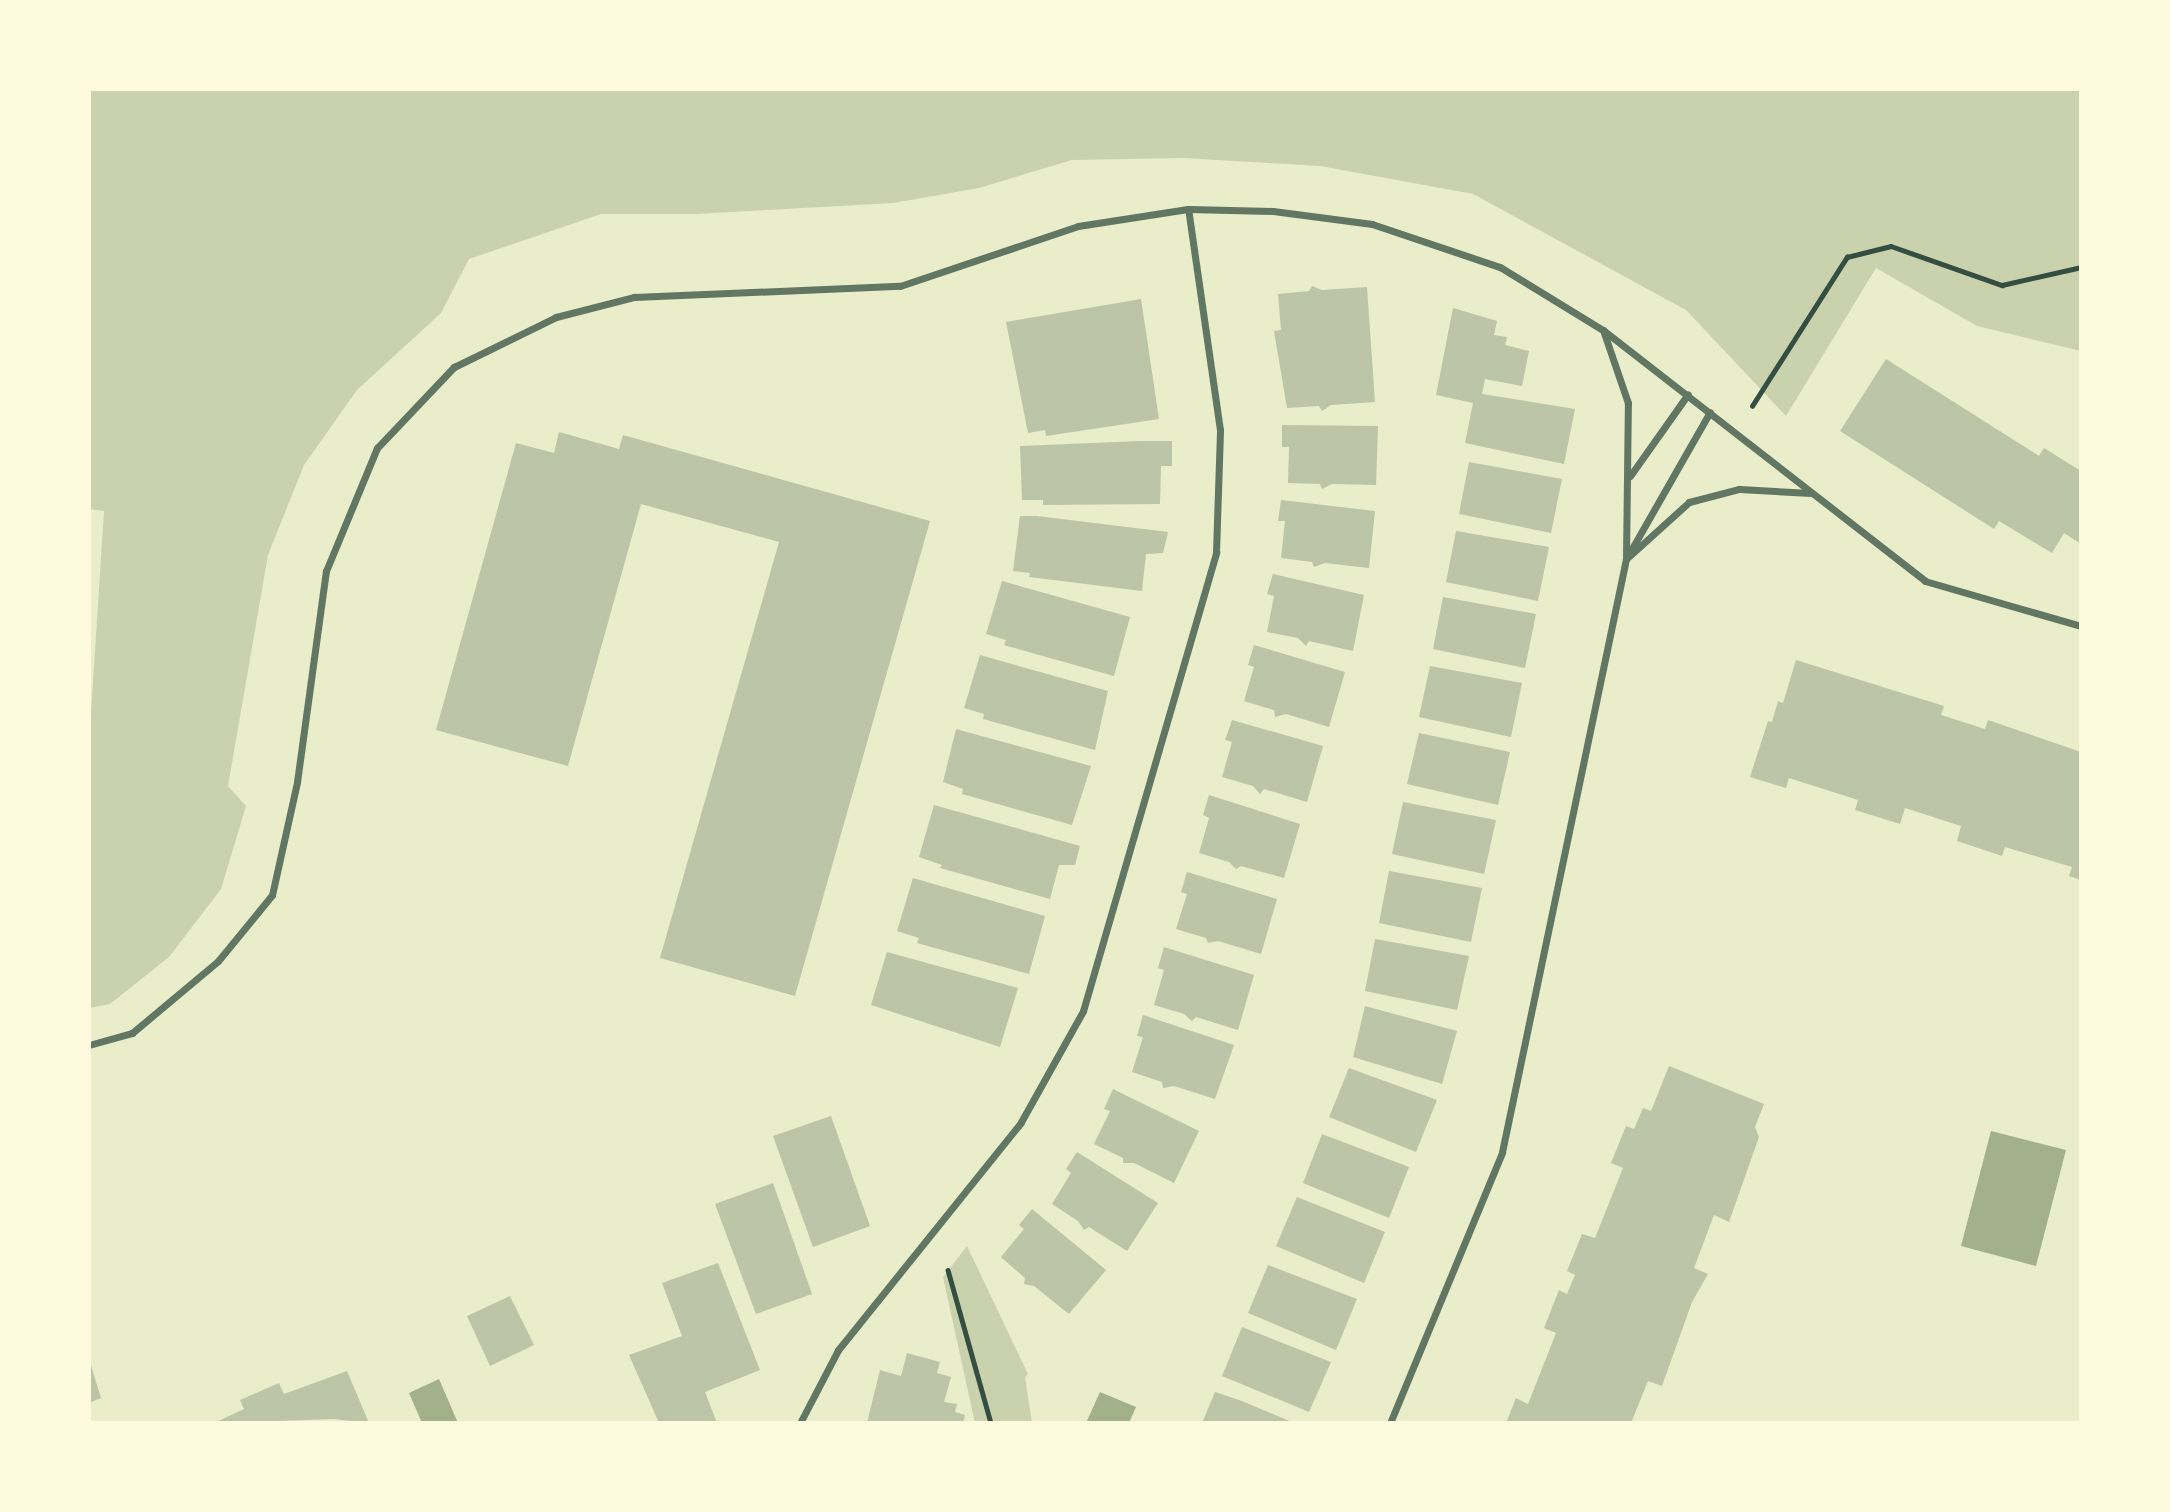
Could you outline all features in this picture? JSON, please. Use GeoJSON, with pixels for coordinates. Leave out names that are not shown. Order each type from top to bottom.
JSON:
{"type":"FeatureCollection","features":[{"type":"Feature","properties":{"kind":"street"},"geometry":{"type":"LineString","coordinates":[[800,1423],[838,1350],[1021,1122],[1083,1011],[1216,552],[1220,430],[1188,209]]}},
{"type":"Feature","properties":{"kind":"street"},"geometry":{"type":"LineString","coordinates":[[89,1045],[132,1033],[218,961],[272,895],[297,782],[327,571],[377,448],[454,367],[556,317],[634,297],[900,286],[1078,226],[1188,209],[1272,211],[1372,224],[1500,267],[1603,330],[1924,581],[2081,626]]}},
{"type":"Feature","properties":{"kind":"street"},"geometry":{"type":"LineString","coordinates":[[1390,1423],[1502,1152],[1626,559],[1630,476],[1628,403],[1603,330]]}},
{"type":"Feature","properties":{"kind":"street"},"geometry":{"type":"LineString","coordinates":[[1630,476],[1688,394]]}},
{"type":"Feature","properties":{"kind":"street"},"geometry":{"type":"LineString","coordinates":[[1626,559],[1710,412]]}},
{"type":"Feature","properties":{"kind":"street"},"geometry":{"type":"LineString","coordinates":[[1626,559],[1689,502],[1739,489],[1811,493]]}},
{"type":"Feature","properties":{"kind":"path"},"geometry":{"type":"LineString","coordinates":[[1735,433],[1847,257],[1891,246],[2002,285],[2081,267]]}},
{"type":"Feature","properties":{"kind":"path"},"geometry":{"type":"LineString","coordinates":[[948,1270],[991,1423]]}},
{"type":"Feature","properties":{"kind":"shaded area"},"geometry":{"type":"Polygon","coordinates":[[[89,89],[2081,89],[2081,351],[1977,326],[1876,268],[1786,416],[1686,310],[1473,194],[1320,166],[1183,158],[1072,160],[979,188],[893,203],[695,214],[601,214],[469,259],[441,313],[357,390],[304,465],[268,555],[228,786],[246,806],[221,889],[169,957],[110,1004],[89,1008],[89,744],[104,511],[89,509],[89,89]]]}},
{"type":"Feature","properties":{"kind":"shaded area"},"geometry":{"type":"Polygon","coordinates":[[[1991,1131],[2066,1150],[2036,1266],[1961,1246],[1991,1131]]]}},
{"type":"Feature","properties":{"kind":"shaded area"},"geometry":{"type":"Polygon","coordinates":[[[967,1246],[1028,1374],[1025,1377],[1032,1423],[975,1423],[943,1277],[967,1246]]]}},
{"type":"Feature","properties":{"kind":"shaded area"},"geometry":{"type":"Polygon","coordinates":[[[439,1379],[458,1423],[422,1423],[409,1393],[439,1379]]]}},
{"type":"Feature","properties":{"kind":"shaded area"},"geometry":{"type":"Polygon","coordinates":[[[1100,1392],[1136,1407],[1129,1423],[1086,1423],[1100,1392]]]}},
{"type":"Feature","properties":{"kind":"building"},"geometry":{"type":"Polygon","coordinates":[[[1312,286],[1322,290],[1367,287],[1375,402],[1331,405],[1322,411],[1319,406],[1287,408],[1274,331],[1281,330],[1278,294],[1309,291],[1312,286]]]}},
{"type":"Feature","properties":{"kind":"building"},"geometry":{"type":"Polygon","coordinates":[[[1141,299],[1159,419],[1046,436],[1045,430],[1028,433],[1006,322],[1141,299]]]}},
{"type":"Feature","properties":{"kind":"building"},"geometry":{"type":"Polygon","coordinates":[[[1453,308],[1497,321],[1494,335],[1507,337],[1505,345],[1529,351],[1522,386],[1485,379],[1482,394],[1575,409],[1564,464],[1465,443],[1473,403],[1436,395],[1453,308]]]}},
{"type":"Feature","properties":{"kind":"building"},"geometry":{"type":"Polygon","coordinates":[[[1886,359],[2039,456],[2044,448],[2081,471],[2081,544],[2064,533],[2052,553],[1999,521],[1994,529],[1840,431],[1886,359]]]}},
{"type":"Feature","properties":{"kind":"building"},"geometry":{"type":"Polygon","coordinates":[[[1282,425],[1378,426],[1376,485],[1332,484],[1322,489],[1320,484],[1288,483],[1289,447],[1282,447],[1282,425]]]}},
{"type":"Feature","properties":{"kind":"building"},"geometry":{"type":"Polygon","coordinates":[[[559,432],[619,449],[623,435],[930,521],[795,996],[660,958],[779,542],[641,504],[568,766],[436,730],[516,443],[554,453],[559,432]]]}},
{"type":"Feature","properties":{"kind":"building"},"geometry":{"type":"Polygon","coordinates":[[[1172,441],[1172,466],[1161,466],[1160,504],[1043,505],[1043,500],[1022,500],[1020,446],[1172,441]]]}},
{"type":"Feature","properties":{"kind":"building"},"geometry":{"type":"Polygon","coordinates":[[[1469,462],[1562,479],[1551,533],[1459,514],[1469,462]]]}},
{"type":"Feature","properties":{"kind":"building"},"geometry":{"type":"Polygon","coordinates":[[[1281,500],[1375,511],[1369,568],[1325,563],[1314,567],[1312,562],[1281,558],[1285,521],[1278,521],[1281,500]]]}},
{"type":"Feature","properties":{"kind":"building"},"geometry":{"type":"Polygon","coordinates":[[[1020,516],[1168,532],[1163,553],[1146,554],[1142,591],[1029,577],[1030,573],[1013,571],[1020,516]]]}},
{"type":"Feature","properties":{"kind":"building"},"geometry":{"type":"Polygon","coordinates":[[[1456,531],[1549,547],[1538,601],[1446,582],[1456,531]]]}},
{"type":"Feature","properties":{"kind":"building"},"geometry":{"type":"Polygon","coordinates":[[[1273,574],[1364,595],[1353,651],[1309,641],[1306,646],[1298,638],[1267,632],[1274,596],[1267,594],[1273,574]]]}},
{"type":"Feature","properties":{"kind":"building"},"geometry":{"type":"Polygon","coordinates":[[[1002,581],[1130,617],[1114,676],[1004,645],[1006,640],[986,634],[1002,581]]]}},
{"type":"Feature","properties":{"kind":"building"},"geometry":{"type":"Polygon","coordinates":[[[1443,597],[1536,614],[1525,668],[1433,649],[1443,597]]]}},
{"type":"Feature","properties":{"kind":"building"},"geometry":{"type":"Polygon","coordinates":[[[1254,645],[1345,672],[1329,727],[1286,714],[1275,717],[1274,710],[1244,701],[1254,667],[1248,665],[1254,645]]]}},
{"type":"Feature","properties":{"kind":"building"},"geometry":{"type":"Polygon","coordinates":[[[980,655],[1108,691],[1095,750],[983,719],[984,714],[964,708],[980,655]]]}},
{"type":"Feature","properties":{"kind":"building"},"geometry":{"type":"Polygon","coordinates":[[[1796,660],[1944,706],[1941,715],[1985,729],[1988,720],[2081,752],[2081,880],[2069,876],[2072,867],[2005,847],[2002,856],[1957,841],[1961,826],[1905,808],[1900,824],[1855,810],[1858,800],[1789,778],[1786,788],[1750,777],[1768,721],[1772,722],[1778,701],[1783,703],[1796,660]]]}},
{"type":"Feature","properties":{"kind":"building"},"geometry":{"type":"Polygon","coordinates":[[[1430,666],[1522,683],[1511,737],[1419,717],[1430,666]]]}},
{"type":"Feature","properties":{"kind":"building"},"geometry":{"type":"Polygon","coordinates":[[[1232,720],[1323,746],[1307,802],[1264,789],[1260,794],[1253,786],[1222,777],[1232,742],[1225,740],[1232,720]]]}},
{"type":"Feature","properties":{"kind":"building"},"geometry":{"type":"Polygon","coordinates":[[[956,729],[1091,766],[1072,825],[962,794],[963,789],[943,782],[956,729]]]}},
{"type":"Feature","properties":{"kind":"building"},"geometry":{"type":"Polygon","coordinates":[[[1419,733],[1510,752],[1498,805],[1407,784],[1419,733]]]}},
{"type":"Feature","properties":{"kind":"building"},"geometry":{"type":"Polygon","coordinates":[[[1209,795],[1300,824],[1284,878],[1241,866],[1236,869],[1229,862],[1199,853],[1209,818],[1203,815],[1209,795]]]}},
{"type":"Feature","properties":{"kind":"building"},"geometry":{"type":"Polygon","coordinates":[[[1403,802],[1496,820],[1484,874],[1392,854],[1403,802]]]}},
{"type":"Feature","properties":{"kind":"building"},"geometry":{"type":"Polygon","coordinates":[[[934,805],[1080,846],[1075,865],[1059,865],[1050,899],[940,868],[942,865],[919,857],[934,805]]]}},
{"type":"Feature","properties":{"kind":"building"},"geometry":{"type":"Polygon","coordinates":[[[1389,871],[1482,888],[1471,942],[1379,923],[1389,871]]]}},
{"type":"Feature","properties":{"kind":"building"},"geometry":{"type":"Polygon","coordinates":[[[1187,872],[1277,899],[1261,954],[1218,941],[1208,943],[1206,938],[1176,929],[1187,894],[1181,892],[1187,872]]]}},
{"type":"Feature","properties":{"kind":"building"},"geometry":{"type":"Polygon","coordinates":[[[913,878],[1045,916],[1029,974],[917,943],[919,938],[897,931],[913,878]]]}},
{"type":"Feature","properties":{"kind":"building"},"geometry":{"type":"Polygon","coordinates":[[[1375,939],[1469,956],[1457,1010],[1365,991],[1375,939]]]}},
{"type":"Feature","properties":{"kind":"building"},"geometry":{"type":"Polygon","coordinates":[[[1164,947],[1254,975],[1238,1030],[1196,1017],[1192,1021],[1184,1014],[1154,1005],[1164,970],[1158,968],[1164,947]]]}},
{"type":"Feature","properties":{"kind":"building"},"geometry":{"type":"Polygon","coordinates":[[[887,952],[1018,988],[1000,1047],[871,1005],[887,952]]]}},
{"type":"Feature","properties":{"kind":"building"},"geometry":{"type":"Polygon","coordinates":[[[1365,1006],[1457,1031],[1442,1084],[1353,1057],[1365,1006]]]}},
{"type":"Feature","properties":{"kind":"building"},"geometry":{"type":"Polygon","coordinates":[[[1143,1015],[1234,1045],[1215,1099],[1174,1086],[1163,1088],[1162,1082],[1132,1072],[1143,1037],[1137,1036],[1143,1015]]]}},
{"type":"Feature","properties":{"kind":"building"},"geometry":{"type":"Polygon","coordinates":[[[1669,1066],[1764,1104],[1755,1127],[1759,1137],[1729,1222],[1714,1215],[1694,1268],[1708,1274],[1692,1302],[1662,1386],[1648,1381],[1631,1423],[1506,1423],[1516,1398],[1528,1404],[1556,1333],[1544,1328],[1559,1290],[1567,1294],[1575,1275],[1567,1271],[1582,1234],[1595,1238],[1623,1168],[1611,1163],[1626,1126],[1634,1129],[1643,1108],[1651,1111],[1669,1066]]]}},
{"type":"Feature","properties":{"kind":"building"},"geometry":{"type":"Polygon","coordinates":[[[1349,1068],[1437,1100],[1416,1152],[1329,1117],[1349,1068]]]}},
{"type":"Feature","properties":{"kind":"building"},"geometry":{"type":"Polygon","coordinates":[[[1113,1089],[1199,1131],[1174,1183],[1134,1163],[1123,1163],[1123,1158],[1094,1144],[1110,1111],[1104,1109],[1113,1089]]]}},
{"type":"Feature","properties":{"kind":"building"},"geometry":{"type":"Polygon","coordinates":[[[831,1116],[870,1226],[813,1247],[773,1136],[831,1116]]]}},
{"type":"Feature","properties":{"kind":"building"},"geometry":{"type":"Polygon","coordinates":[[[1322,1134],[1409,1167],[1389,1218],[1303,1183],[1322,1134]]]}},
{"type":"Feature","properties":{"kind":"building"},"geometry":{"type":"Polygon","coordinates":[[[1077,1152],[1158,1203],[1127,1251],[1089,1227],[1084,1230],[1078,1221],[1052,1204],[1071,1173],[1066,1169],[1077,1152]]]}},
{"type":"Feature","properties":{"kind":"building"},"geometry":{"type":"Polygon","coordinates":[[[773,1183],[812,1294],[756,1314],[715,1204],[773,1183]]]}},
{"type":"Feature","properties":{"kind":"building"},"geometry":{"type":"Polygon","coordinates":[[[1297,1197],[1385,1232],[1364,1283],[1276,1246],[1297,1197]]]}},
{"type":"Feature","properties":{"kind":"building"},"geometry":{"type":"Polygon","coordinates":[[[1032,1209],[1106,1270],[1069,1314],[1034,1286],[1024,1284],[1025,1278],[1001,1257],[1024,1229],[1019,1225],[1032,1209]]]}},
{"type":"Feature","properties":{"kind":"building"},"geometry":{"type":"Polygon","coordinates":[[[718,1263],[760,1370],[705,1392],[717,1423],[659,1423],[629,1355],[682,1336],[662,1283],[718,1263]]]}},
{"type":"Feature","properties":{"kind":"building"},"geometry":{"type":"Polygon","coordinates":[[[1268,1265],[1357,1299],[1336,1350],[1248,1313],[1268,1265]]]}},
{"type":"Feature","properties":{"kind":"building"},"geometry":{"type":"Polygon","coordinates":[[[510,1296],[534,1345],[490,1366],[467,1316],[510,1296]]]}},
{"type":"Feature","properties":{"kind":"building"},"geometry":{"type":"Polygon","coordinates":[[[1242,1327],[1331,1362],[1309,1412],[1222,1376],[1242,1327]]]}},
{"type":"Feature","properties":{"kind":"building"},"geometry":{"type":"Polygon","coordinates":[[[907,1353],[940,1362],[937,1373],[951,1377],[944,1402],[957,1404],[955,1412],[965,1415],[963,1423],[867,1423],[880,1370],[901,1376],[907,1353]]]}},
{"type":"Feature","properties":{"kind":"building"},"geometry":{"type":"Polygon","coordinates":[[[89,1359],[101,1398],[89,1403],[89,1359]]]}},
{"type":"Feature","properties":{"kind":"building"},"geometry":{"type":"Polygon","coordinates":[[[347,1371],[369,1423],[334,1419],[214,1423],[244,1409],[240,1400],[279,1383],[284,1394],[347,1371]]]}},
{"type":"Feature","properties":{"kind":"building"},"geometry":{"type":"Polygon","coordinates":[[[1215,1392],[1242,1401],[1294,1423],[1202,1423],[1215,1392]]]}}]}
